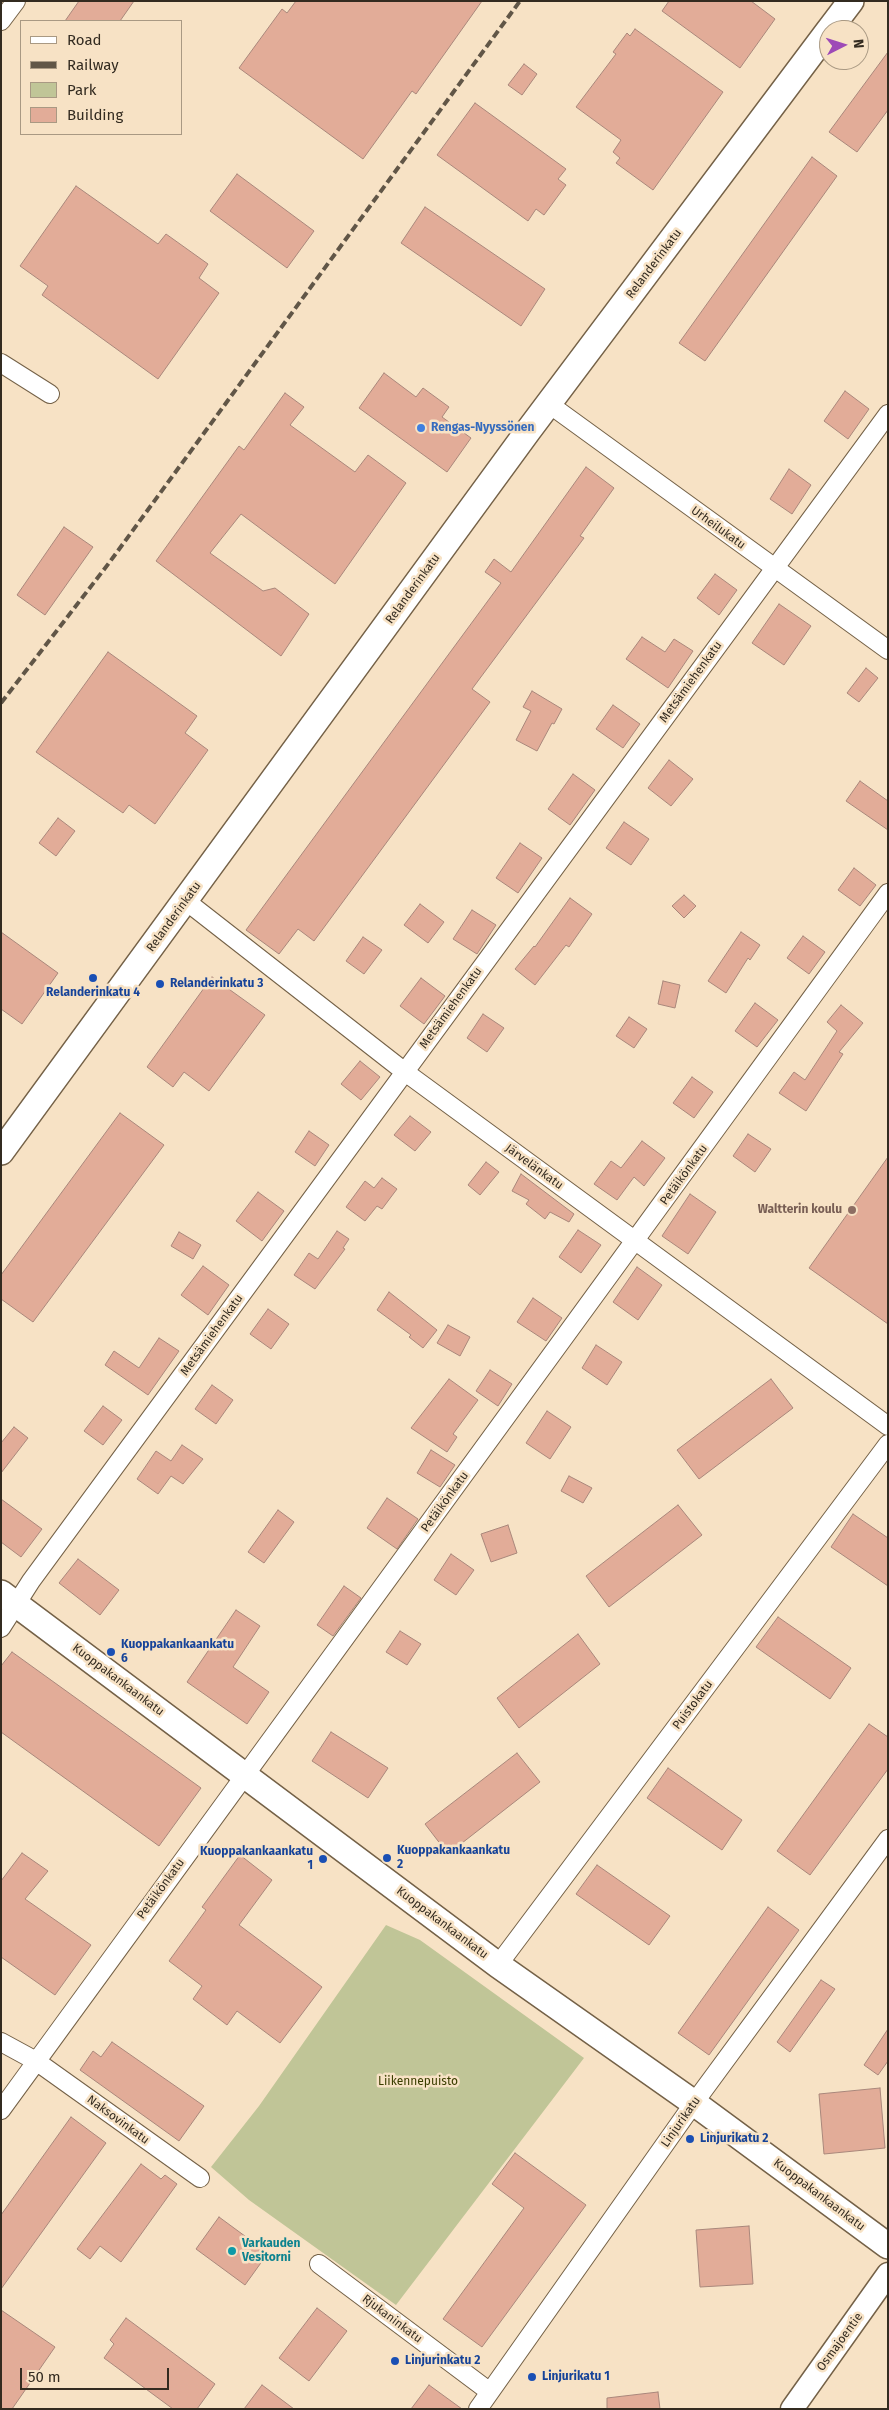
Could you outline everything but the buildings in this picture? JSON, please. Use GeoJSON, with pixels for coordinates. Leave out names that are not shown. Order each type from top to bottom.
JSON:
{"type":"FeatureCollection","features":[{"type":"Feature","properties":{"kind":"main road","name":"Relanderinkatu"},"geometry":{"type":"LineString","coordinates":[[837,20],[851,1]]}},
{"type":"Feature","properties":{"kind":"main road","name":"Relanderinkatu"},"geometry":{"type":"LineString","coordinates":[[1,1152],[549,404],[819,43]]}},
{"type":"Feature","properties":{"kind":"main road","name":"Kuoppakankaankatu"},"geometry":{"type":"LineString","coordinates":[[8,1598],[498,1965],[694,2103],[888,2246]]}},
{"type":"Feature","properties":{"kind":"street"},"geometry":{"type":"LineString","coordinates":[[1,21],[16,1]]}},
{"type":"Feature","properties":{"kind":"street"},"geometry":{"type":"LineString","coordinates":[[1,363],[50,394]]}},
{"type":"Feature","properties":{"kind":"street","name":"Urheilukatu"},"geometry":{"type":"LineString","coordinates":[[549,404],[888,650]]}},
{"type":"Feature","properties":{"kind":"street","name":"Metsämiehenkatu"},"geometry":{"type":"LineString","coordinates":[[1,1628],[8,1598],[405,1072],[888,414]]}},
{"type":"Feature","properties":{"kind":"street","name":"Petäikönkatu"},"geometry":{"type":"LineString","coordinates":[[1,2110],[888,893]]}},
{"type":"Feature","properties":{"kind":"street","name":"Järvelänkatu"},"geometry":{"type":"LineString","coordinates":[[186,901],[405,1072],[888,1426]]}},
{"type":"Feature","properties":{"kind":"street","name":"Puistokatu"},"geometry":{"type":"LineString","coordinates":[[498,1965],[888,1444]]}},
{"type":"Feature","properties":{"kind":"street","name":"Linjurikatu"},"geometry":{"type":"LineString","coordinates":[[478,2409],[694,2103],[888,1839]]}},
{"type":"Feature","properties":{"kind":"street","name":"Naksovinkatu"},"geometry":{"type":"LineString","coordinates":[[1,2042],[36,2061],[200,2178]]}},
{"type":"Feature","properties":{"kind":"street","name":"Rjukaninkatu"},"geometry":{"type":"LineString","coordinates":[[319,2264],[490,2392]]}},
{"type":"Feature","properties":{"kind":"street","name":"Osmajoentie"},"geometry":{"type":"LineString","coordinates":[[792,2409],[888,2274]]}},
{"type":"Feature","properties":{"kind":"green space","name":"Liikennepuisto"},"geometry":{"type":"Polygon","coordinates":[[[386,1925],[420,1940],[584,2058],[396,2305],[249,2200],[211,2167],[259,2106],[386,1925]]]}},
{"type":"Feature","properties":{"kind":"railway"},"geometry":{"type":"LineString","coordinates":[[1,703],[109,563],[520,1]]}},
{"type":"Feature","properties":{"kind":"place","name":"Rengas-Nyyssönen"},"geometry":{"type":"Point","coordinates":[421,428]}},
{"type":"Feature","properties":{"kind":"place","name":"Relanderinkatu 4"},"geometry":{"type":"Point","coordinates":[93,978]}},
{"type":"Feature","properties":{"kind":"place","name":"Relanderinkatu 3"},"geometry":{"type":"Point","coordinates":[160,984]}},
{"type":"Feature","properties":{"kind":"place","name":"Waltterin koulu"},"geometry":{"type":"Point","coordinates":[852,1210]}},
{"type":"Feature","properties":{"kind":"place","name":"Kuoppakankaankatu 6"},"geometry":{"type":"Point","coordinates":[111,1652]}},
{"type":"Feature","properties":{"kind":"place","name":"Kuoppakankaankatu 2"},"geometry":{"type":"Point","coordinates":[387,1858]}},
{"type":"Feature","properties":{"kind":"place","name":"Kuoppakankaankatu 1"},"geometry":{"type":"Point","coordinates":[323,1859]}},
{"type":"Feature","properties":{"kind":"place","name":"Linjurikatu 2"},"geometry":{"type":"Point","coordinates":[690,2139]}},
{"type":"Feature","properties":{"kind":"place","name":"Varkauden Vesitorni"},"geometry":{"type":"Point","coordinates":[232,2251]}},
{"type":"Feature","properties":{"kind":"place","name":"Linjurinkatu 2"},"geometry":{"type":"Point","coordinates":[395,2361]}},
{"type":"Feature","properties":{"kind":"place","name":"Linjurikatu 1"},"geometry":{"type":"Point","coordinates":[532,2377]}}]}
